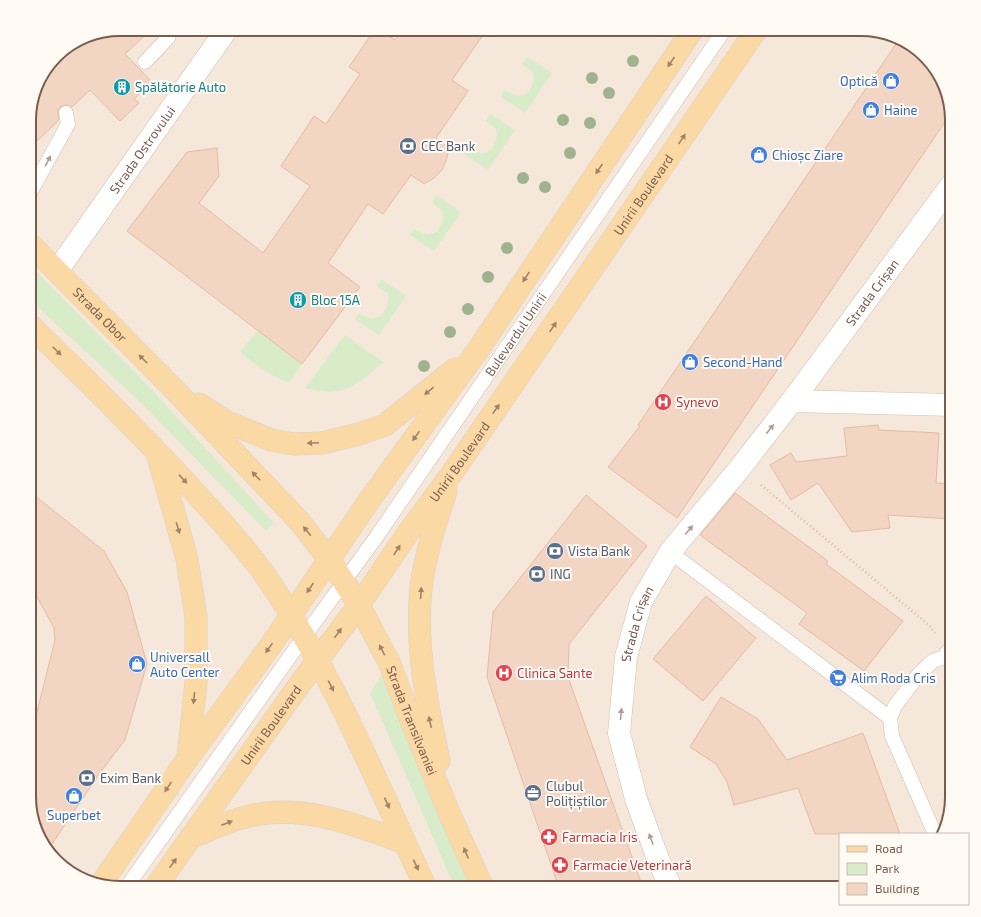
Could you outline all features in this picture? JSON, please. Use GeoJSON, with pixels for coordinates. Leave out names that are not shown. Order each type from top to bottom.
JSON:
{"type":"FeatureCollection","features":[{"type":"Feature","properties":{"kind":"main road"},"geometry":{"type":"LineString","coordinates":[[104,879],[188,758],[271,645],[368,502],[480,347],[688,36]]}},
{"type":"Feature","properties":{"kind":"main road","name":"Unirii Boulevard"},"geometry":{"type":"LineString","coordinates":[[160,881],[450,476],[752,36]]}},
{"type":"Feature","properties":{"kind":"main road","name":"Strada Obor"},"geometry":{"type":"LineString","coordinates":[[36,250],[171,386]]}},
{"type":"Feature","properties":{"kind":"main road"},"geometry":{"type":"LineString","coordinates":[[36,331],[156,450],[218,518],[262,571],[291,615],[318,661],[344,712],[423,881]]}},
{"type":"Feature","properties":{"kind":"main road"},"geometry":{"type":"LineString","coordinates":[[171,386],[228,422],[271,440],[294,444],[322,443],[359,434],[385,425],[480,347]]}},
{"type":"Feature","properties":{"kind":"main road","name":"Strada Transilvaniei"},"geometry":{"type":"LineString","coordinates":[[171,386],[300,522],[330,559],[359,605],[389,662],[450,815],[479,881]]}},
{"type":"Feature","properties":{"kind":"main road"},"geometry":{"type":"LineString","coordinates":[[156,450],[187,559],[196,618],[196,682],[188,758]]}},
{"type":"Feature","properties":{"kind":"main road"},"geometry":{"type":"LineString","coordinates":[[450,476],[431,541],[421,587],[419,626],[426,699],[450,815]]}},
{"type":"Feature","properties":{"kind":"main road"},"geometry":{"type":"LineString","coordinates":[[190,838],[242,817],[272,812],[297,812],[328,817],[405,843]]}},
{"type":"Feature","properties":{"kind":"street","name":"Strada Ostrovului"},"geometry":{"type":"LineString","coordinates":[[57,272],[222,36]]}},
{"type":"Feature","properties":{"kind":"street","name":"Strada Crișan"},"geometry":{"type":"LineString","coordinates":[[668,881],[658,859],[636,799],[619,733],[626,657],[641,602],[670,552],[740,468],[792,401],[945,193]]}},
{"type":"Feature","properties":{"kind":"street"},"geometry":{"type":"LineString","coordinates":[[792,401],[945,405]]}},
{"type":"Feature","properties":{"kind":"lane"},"geometry":{"type":"LineString","coordinates":[[145,62],[168,36]]}},
{"type":"Feature","properties":{"kind":"lane","name":"Bulevardul Unirii"},"geometry":{"type":"LineString","coordinates":[[131,881],[344,583],[720,36]]}},
{"type":"Feature","properties":{"kind":"lane"},"geometry":{"type":"LineString","coordinates":[[36,182],[68,124],[66,113]]}},
{"type":"Feature","properties":{"kind":"lane"},"geometry":{"type":"LineString","coordinates":[[670,552],[890,718]]}},
{"type":"Feature","properties":{"kind":"lane"},"geometry":{"type":"LineString","coordinates":[[935,833],[892,736],[890,718],[894,706],[919,674],[933,661],[945,657]]}},
{"type":"Feature","properties":{"kind":"path"},"geometry":{"type":"LineString","coordinates":[[740,468],[930,626],[945,647]]}},
{"type":"Feature","properties":{"kind":"shaded area"},"geometry":{"type":"Polygon","coordinates":[[[115,36],[866,36],[888,40],[912,53],[928,69],[934,78],[941,93],[945,115],[945,796],[941,824],[937,833],[839,833],[839,881],[120,881],[88,875],[78,870],[65,860],[53,848],[42,829],[36,802],[36,115],[42,88],[53,69],[74,50],[88,42],[115,36]]]}},
{"type":"Feature","properties":{"kind":"green space"},"geometry":{"type":"Polygon","coordinates":[[[527,57],[552,73],[525,113],[501,97],[504,90],[517,96],[521,96],[531,88],[534,76],[533,72],[522,64],[527,57]]]}},
{"type":"Feature","properties":{"kind":"green space"},"geometry":{"type":"Polygon","coordinates":[[[490,114],[515,130],[488,170],[464,154],[468,148],[478,153],[484,153],[488,152],[494,146],[497,133],[496,129],[486,121],[490,114]]]}},
{"type":"Feature","properties":{"kind":"green space"},"geometry":{"type":"Polygon","coordinates":[[[436,195],[461,212],[434,251],[410,235],[414,229],[421,233],[434,233],[441,226],[443,218],[442,211],[432,202],[436,195]]]}},
{"type":"Feature","properties":{"kind":"green space"},"geometry":{"type":"Polygon","coordinates":[[[36,271],[153,391],[274,523],[266,531],[141,403],[36,306],[36,271]]]}},
{"type":"Feature","properties":{"kind":"green space"},"geometry":{"type":"Polygon","coordinates":[[[381,279],[406,296],[379,335],[355,319],[359,313],[366,317],[379,317],[386,309],[388,294],[377,286],[381,279]]]}},
{"type":"Feature","properties":{"kind":"green space"},"geometry":{"type":"Polygon","coordinates":[[[258,330],[302,364],[289,383],[269,374],[240,352],[258,330]]]}},
{"type":"Feature","properties":{"kind":"green space"},"geometry":{"type":"Polygon","coordinates":[[[345,335],[383,362],[358,383],[343,389],[327,392],[305,388],[345,335]]]}},
{"type":"Feature","properties":{"kind":"green space"},"geometry":{"type":"Polygon","coordinates":[[[382,675],[468,881],[452,881],[370,693],[382,675]]]}},
{"type":"Feature","properties":{"kind":"building"},"geometry":{"type":"Polygon","coordinates":[[[115,36],[144,36],[125,54],[152,82],[134,99],[139,103],[120,121],[90,90],[72,107],[65,105],[60,107],[58,111],[59,120],[36,142],[36,115],[42,88],[53,69],[65,57],[88,42],[99,39],[115,36]]]}},
{"type":"Feature","properties":{"kind":"building"},"geometry":{"type":"Polygon","coordinates":[[[370,36],[390,36],[395,40],[398,36],[482,36],[452,80],[468,91],[436,138],[449,148],[442,170],[434,178],[424,184],[411,175],[383,214],[368,204],[328,263],[360,287],[302,364],[127,231],[187,152],[217,148],[219,176],[199,203],[263,253],[310,186],[281,166],[314,116],[326,124],[360,74],[349,67],[370,36]]]}},
{"type":"Feature","properties":{"kind":"building"},"geometry":{"type":"Polygon","coordinates":[[[896,44],[912,53],[928,69],[934,78],[941,93],[945,122],[677,518],[608,467],[640,426],[638,425],[896,44]]]}},
{"type":"Feature","properties":{"kind":"building"},"geometry":{"type":"Polygon","coordinates":[[[878,425],[879,430],[939,433],[936,483],[945,484],[945,519],[888,515],[890,528],[852,532],[818,483],[791,500],[770,465],[791,453],[796,462],[847,456],[844,428],[878,425]]]}},
{"type":"Feature","properties":{"kind":"building"},"geometry":{"type":"Polygon","coordinates":[[[735,493],[828,561],[826,564],[903,621],[864,671],[799,624],[807,613],[700,535],[735,493]]]}},
{"type":"Feature","properties":{"kind":"building"},"geometry":{"type":"Polygon","coordinates":[[[586,495],[647,546],[569,644],[568,677],[641,881],[557,881],[487,677],[493,612],[586,495]]]}},
{"type":"Feature","properties":{"kind":"building"},"geometry":{"type":"Polygon","coordinates":[[[36,497],[104,551],[127,592],[147,664],[125,740],[99,774],[51,845],[42,829],[36,802],[36,716],[55,640],[54,628],[36,595],[36,497]]]}},
{"type":"Feature","properties":{"kind":"building"},"geometry":{"type":"Polygon","coordinates":[[[706,596],[756,638],[703,701],[653,659],[706,596]]]}},
{"type":"Feature","properties":{"kind":"building"},"geometry":{"type":"Polygon","coordinates":[[[721,697],[758,719],[787,760],[863,733],[900,833],[815,834],[798,788],[734,805],[727,782],[716,764],[690,747],[721,697]]]}},
{"type":"Feature","properties":{"kind":"place","name":"Optică"},"geometry":{"type":"Point","coordinates":[891,81]}},
{"type":"Feature","properties":{"kind":"place","name":"Spălătorie Auto"},"geometry":{"type":"Point","coordinates":[122,87]}},
{"type":"Feature","properties":{"kind":"place","name":"Haine"},"geometry":{"type":"Point","coordinates":[871,110]}},
{"type":"Feature","properties":{"kind":"place","name":"CEC Bank"},"geometry":{"type":"Point","coordinates":[408,146]}},
{"type":"Feature","properties":{"kind":"place","name":"Chioșc Ziare"},"geometry":{"type":"Point","coordinates":[759,155]}},
{"type":"Feature","properties":{"kind":"place","name":"Bloc 15A"},"geometry":{"type":"Point","coordinates":[298,300]}},
{"type":"Feature","properties":{"kind":"place","name":"Second-Hand"},"geometry":{"type":"Point","coordinates":[690,362]}},
{"type":"Feature","properties":{"kind":"place","name":"Synevo"},"geometry":{"type":"Point","coordinates":[663,402]}},
{"type":"Feature","properties":{"kind":"place","name":"Vista Bank"},"geometry":{"type":"Point","coordinates":[555,551]}},
{"type":"Feature","properties":{"kind":"place","name":"ING"},"geometry":{"type":"Point","coordinates":[537,574]}},
{"type":"Feature","properties":{"kind":"place","name":"Universall Auto Center"},"geometry":{"type":"Point","coordinates":[137,664]}},
{"type":"Feature","properties":{"kind":"place","name":"Clinica Sante"},"geometry":{"type":"Point","coordinates":[504,673]}},
{"type":"Feature","properties":{"kind":"place","name":"Alim Roda Cris"},"geometry":{"type":"Point","coordinates":[838,678]}},
{"type":"Feature","properties":{"kind":"place","name":"Exim Bank"},"geometry":{"type":"Point","coordinates":[87,778]}},
{"type":"Feature","properties":{"kind":"place","name":"Clubul Polițiștilor"},"geometry":{"type":"Point","coordinates":[533,793]}},
{"type":"Feature","properties":{"kind":"place","name":"Superbet"},"geometry":{"type":"Point","coordinates":[74,796]}},
{"type":"Feature","properties":{"kind":"place","name":"Farmacia Iris"},"geometry":{"type":"Point","coordinates":[549,837]}},
{"type":"Feature","properties":{"kind":"place","name":"Farmacie Veterinară"},"geometry":{"type":"Point","coordinates":[560,865]}}]}
